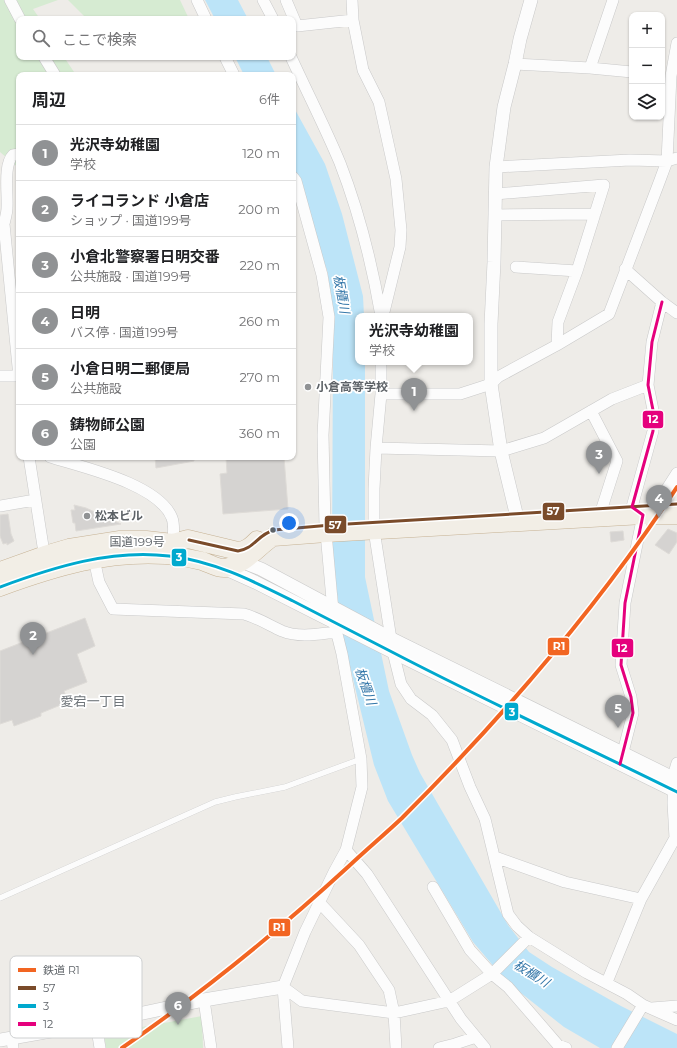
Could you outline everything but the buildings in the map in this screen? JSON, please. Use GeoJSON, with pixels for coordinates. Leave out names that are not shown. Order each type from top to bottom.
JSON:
{"type":"FeatureCollection","features":[{"type":"Feature","properties":{"kind":"highway"},"geometry":{"type":"LineString","coordinates":[[224,568],[250,553],[273,537],[328,529],[638,511],[669,501]]}},
{"type":"Feature","properties":{"kind":"highway"},"geometry":{"type":"LineString","coordinates":[[371,526],[516,513],[602,508],[677,515]]}},
{"type":"Feature","properties":{"kind":"highway","name":"国道199号"},"geometry":{"type":"LineString","coordinates":[[0,587],[69,548],[120,540],[146,540],[173,543],[203,552],[228,557],[250,553]]}},
{"type":"Feature","properties":{"kind":"highway","name":"国道199号"},"geometry":{"type":"LineString","coordinates":[[0,571],[46,562],[118,556],[167,555],[201,561],[224,568]]}},
{"type":"Feature","properties":{"kind":"street"},"geometry":{"type":"LineString","coordinates":[[10,0],[18,16]]}},
{"type":"Feature","properties":{"kind":"street"},"geometry":{"type":"LineString","coordinates":[[196,0],[204,16]]}},
{"type":"Feature","properties":{"kind":"street"},"geometry":{"type":"LineString","coordinates":[[264,0],[272,16]]}},
{"type":"Feature","properties":{"kind":"street"},"geometry":{"type":"LineString","coordinates":[[286,0],[293,16]]}},
{"type":"Feature","properties":{"kind":"street"},"geometry":{"type":"LineString","coordinates":[[352,0],[353,20],[363,70],[379,102],[396,179],[399,208],[401,230],[400,247],[383,313]]}},
{"type":"Feature","properties":{"kind":"street"},"geometry":{"type":"LineString","coordinates":[[516,513],[501,451],[491,384],[491,324],[496,167],[504,107],[531,0]]}},
{"type":"Feature","properties":{"kind":"street"},"geometry":{"type":"LineString","coordinates":[[590,68],[613,0]]}},
{"type":"Feature","properties":{"kind":"street"},"geometry":{"type":"LineString","coordinates":[[296,24],[297,26],[353,20]]}},
{"type":"Feature","properties":{"kind":"street"},"geometry":{"type":"LineString","coordinates":[[381,394],[460,394],[491,384],[498,377],[557,345],[609,314],[660,180],[672,159],[670,74],[677,43]]}},
{"type":"Feature","properties":{"kind":"street"},"geometry":{"type":"LineString","coordinates":[[46,60],[53,72]]}},
{"type":"Feature","properties":{"kind":"street"},"geometry":{"type":"LineString","coordinates":[[226,60],[232,72]]}},
{"type":"Feature","properties":{"kind":"street"},"geometry":{"type":"LineString","coordinates":[[292,60],[340,163],[357,214],[373,271],[381,313]]}},
{"type":"Feature","properties":{"kind":"street"},"geometry":{"type":"LineString","coordinates":[[515,64],[629,72]]}},
{"type":"Feature","properties":{"kind":"street"},"geometry":{"type":"LineString","coordinates":[[16,154],[9,158],[7,166],[7,209],[2,224],[16,350]]}},
{"type":"Feature","properties":{"kind":"street"},"geometry":{"type":"LineString","coordinates":[[496,167],[672,159]]}},
{"type":"Feature","properties":{"kind":"street"},"geometry":{"type":"LineString","coordinates":[[288,1048],[283,987],[305,932],[346,850],[362,787],[361,759],[336,619],[328,529],[323,435],[329,317],[322,275],[296,182]]}},
{"type":"Feature","properties":{"kind":"street"},"geometry":{"type":"LineString","coordinates":[[495,194],[604,185],[558,322],[557,345]]}},
{"type":"Feature","properties":{"kind":"street"},"geometry":{"type":"LineString","coordinates":[[495,215],[595,214]]}},
{"type":"Feature","properties":{"kind":"street"},"geometry":{"type":"LineString","coordinates":[[516,267],[576,271]]}},
{"type":"Feature","properties":{"kind":"street"},"geometry":{"type":"LineString","coordinates":[[625,269],[662,302],[677,313]]}},
{"type":"Feature","properties":{"kind":"street"},"geometry":{"type":"LineString","coordinates":[[621,758],[632,713],[631,697],[621,665],[625,603],[638,511],[653,431],[653,410],[648,385],[652,342],[662,302]]}},
{"type":"Feature","properties":{"kind":"street"},"geometry":{"type":"LineString","coordinates":[[382,365],[371,526],[387,643],[401,684],[411,699],[432,715],[452,740],[470,787],[485,820],[508,914],[525,940],[607,982],[644,1009],[677,1020]]}},
{"type":"Feature","properties":{"kind":"street"},"geometry":{"type":"LineString","coordinates":[[0,376],[16,377]]}},
{"type":"Feature","properties":{"kind":"street"},"geometry":{"type":"LineString","coordinates":[[376,448],[501,451],[544,438],[612,399],[648,385]]}},
{"type":"Feature","properties":{"kind":"street"},"geometry":{"type":"LineString","coordinates":[[591,411],[617,461],[602,508]]}},
{"type":"Feature","properties":{"kind":"street"},"geometry":{"type":"LineString","coordinates":[[29,460],[46,562]]}},
{"type":"Feature","properties":{"kind":"street"},"geometry":{"type":"LineString","coordinates":[[59,460],[132,484],[156,499],[169,513],[173,520],[173,543]]}},
{"type":"Feature","properties":{"kind":"street"},"geometry":{"type":"LineString","coordinates":[[669,501],[677,474]]}},
{"type":"Feature","properties":{"kind":"street"},"geometry":{"type":"LineString","coordinates":[[0,506],[36,500]]}},
{"type":"Feature","properties":{"kind":"street"},"geometry":{"type":"LineString","coordinates":[[250,553],[261,569],[336,619]]}},
{"type":"Feature","properties":{"kind":"street"},"geometry":{"type":"LineString","coordinates":[[250,553],[245,569],[248,576],[255,582]]}},
{"type":"Feature","properties":{"kind":"street"},"geometry":{"type":"LineString","coordinates":[[94,559],[99,582],[114,609],[244,614],[258,618],[283,631],[297,635],[317,634],[336,619]]}},
{"type":"Feature","properties":{"kind":"street"},"geometry":{"type":"LineString","coordinates":[[224,568],[387,643],[676,785]]}},
{"type":"Feature","properties":{"kind":"street"},"geometry":{"type":"LineString","coordinates":[[607,982],[641,899],[675,838],[673,803],[676,785],[677,762]]}},
{"type":"Feature","properties":{"kind":"street"},"geometry":{"type":"LineString","coordinates":[[346,850],[367,874],[461,1019],[485,1048]]}},
{"type":"Feature","properties":{"kind":"street"},"geometry":{"type":"LineString","coordinates":[[494,857],[565,882],[641,899]]}},
{"type":"Feature","properties":{"kind":"street"},"geometry":{"type":"LineString","coordinates":[[433,887],[470,950],[508,987],[559,1047]]}},
{"type":"Feature","properties":{"kind":"street"},"geometry":{"type":"LineString","coordinates":[[319,902],[359,945],[389,990],[394,1013],[396,1048]]}},
{"type":"Feature","properties":{"kind":"street"},"geometry":{"type":"LineString","coordinates":[[142,1013],[204,1000],[283,987],[302,1001],[394,1013],[449,1001],[493,973],[525,940]]}},
{"type":"Feature","properties":{"kind":"street"},"geometry":{"type":"LineString","coordinates":[[204,1000],[211,1048]]}},
{"type":"Feature","properties":{"kind":"street"},"geometry":{"type":"LineString","coordinates":[[644,1009],[677,1006]]}},
{"type":"Feature","properties":{"kind":"street"},"geometry":{"type":"LineString","coordinates":[[617,1048],[644,1009]]}},
{"type":"Feature","properties":{"kind":"street"},"geometry":{"type":"LineString","coordinates":[[439,1048],[476,1037]]}},
{"type":"Feature","properties":{"kind":"street"},"geometry":{"type":"LineString","coordinates":[[8,1042],[27,1038]]}},
{"type":"Feature","properties":{"kind":"street"},"geometry":{"type":"LineString","coordinates":[[98,1038],[100,1048]]}},
{"type":"Feature","properties":{"kind":"lane"},"geometry":{"type":"LineString","coordinates":[[0,898],[215,802],[285,788],[361,759]]}},
{"type":"Feature","properties":{"kind":"green space"},"geometry":{"type":"Polygon","coordinates":[[[0,0],[58,0],[33,9],[38,16],[16,16],[16,60],[66,60],[74,72],[16,72],[16,165],[0,152],[0,0]]]}},
{"type":"Feature","properties":{"kind":"green space"},"geometry":{"type":"Polygon","coordinates":[[[68,0],[180,0],[188,16],[84,16],[68,0]]]}},
{"type":"Feature","properties":{"kind":"green space"},"geometry":{"type":"Polygon","coordinates":[[[202,1016],[203,1048],[106,1048],[105,1038],[142,1038],[142,1027],[202,1016]]]}},
{"type":"Feature","properties":{"kind":"water"},"geometry":{"type":"Polygon","coordinates":[[[205,0],[238,0],[246,16],[213,16],[205,0]]]}},
{"type":"Feature","properties":{"kind":"water"},"geometry":{"type":"Polygon","coordinates":[[[236,60],[268,60],[274,72],[242,72],[236,60]]]}},
{"type":"Feature","properties":{"kind":"water","name":"板櫃川"},"geometry":{"type":"Polygon","coordinates":[[[296,111],[325,164],[342,214],[363,296],[364,313],[355,313],[355,365],[365,365],[365,577],[389,691],[412,755],[420,773],[508,925],[529,952],[552,967],[621,1006],[677,1034],[677,1048],[600,1048],[564,1027],[507,982],[473,942],[388,801],[374,765],[344,642],[332,559],[333,351],[332,306],[327,270],[296,193],[296,111]]]}},
{"type":"Feature","properties":{"kind":"rail line","name":"R1"},"geometry":{"type":"LineString","coordinates":[[142,1034],[210,984],[267,938],[322,891],[402,818],[440,780],[513,701],[582,618],[647,532],[677,487]]}},
{"type":"Feature","properties":{"kind":"rail line","name":"R1"},"geometry":{"type":"LineString","coordinates":[[122,1048],[136,1038]]}},
{"type":"Feature","properties":{"kind":"transit line","name":"12"},"geometry":{"type":"LineString","coordinates":[[620,764],[633,713],[631,697],[621,665],[625,603],[643,515],[632,507],[653,431],[653,410],[648,385],[652,342],[662,302]]}},
{"type":"Feature","properties":{"kind":"transit line","name":"57"},"geometry":{"type":"LineString","coordinates":[[189,540],[238,551],[248,548],[263,535],[274,530],[331,525],[677,504]]}},
{"type":"Feature","properties":{"kind":"transit line","name":"3"},"geometry":{"type":"LineString","coordinates":[[0,587],[41,573],[83,561],[104,557],[126,555],[169,556],[202,562],[263,586],[463,688],[677,792]]}},
{"type":"Feature","properties":{"kind":"place","name":"小倉高等学校"},"geometry":{"type":"Point","coordinates":[308,387]}},
{"type":"Feature","properties":{"kind":"place","name":"光沢寺幼稚園"},"geometry":{"type":"Point","coordinates":[414,411]}},
{"type":"Feature","properties":{"kind":"place","name":"小倉北警察署日明交番"},"geometry":{"type":"Point","coordinates":[599,474]}},
{"type":"Feature","properties":{"kind":"place","name":"松本ビル"},"geometry":{"type":"Point","coordinates":[87,516]}},
{"type":"Feature","properties":{"kind":"place","name":"日明"},"geometry":{"type":"Point","coordinates":[659,518]}},
{"type":"Feature","properties":{"kind":"place","name":"ライコランド 小倉店"},"geometry":{"type":"Point","coordinates":[33,655]}},
{"type":"Feature","properties":{"kind":"place","name":"小倉日明二郵便局"},"geometry":{"type":"Point","coordinates":[618,728]}},
{"type":"Feature","properties":{"kind":"place","name":"鋳物師公園"},"geometry":{"type":"Point","coordinates":[178,1025]}},
{"type":"Feature","properties":{"kind":"district","name":"愛宕一丁目"},"geometry":{"type":"Point","coordinates":[93,701]}}]}
